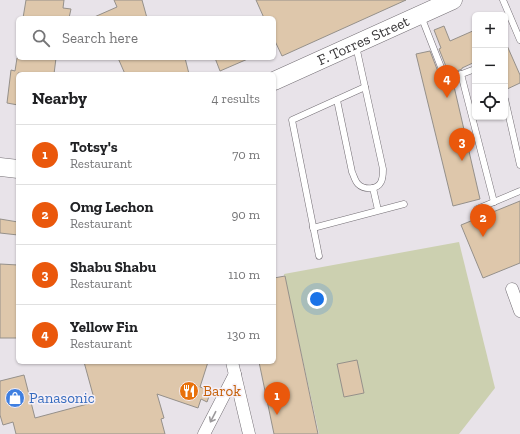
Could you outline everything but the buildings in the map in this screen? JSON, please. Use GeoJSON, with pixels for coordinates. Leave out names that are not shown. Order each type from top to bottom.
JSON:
{"type":"FeatureCollection","features":[{"type":"Feature","properties":{"kind":"main road","name":"F. Torres Street"},"geometry":{"type":"LineString","coordinates":[[276,80],[453,0]]}},
{"type":"Feature","properties":{"kind":"main road"},"geometry":{"type":"LineString","coordinates":[[0,167],[16,169]]}},
{"type":"Feature","properties":{"kind":"street"},"geometry":{"type":"LineString","coordinates":[[512,288],[520,311]]}},
{"type":"Feature","properties":{"kind":"street"},"geometry":{"type":"LineString","coordinates":[[232,364],[249,434]]}},
{"type":"Feature","properties":{"kind":"street"},"geometry":{"type":"LineString","coordinates":[[204,434],[235,374]]}},
{"type":"Feature","properties":{"kind":"lane"},"geometry":{"type":"LineString","coordinates":[[503,0],[520,40]]}},
{"type":"Feature","properties":{"kind":"lane"},"geometry":{"type":"LineString","coordinates":[[420,15],[446,80],[472,70]]}},
{"type":"Feature","properties":{"kind":"lane"},"geometry":{"type":"LineString","coordinates":[[337,100],[355,180],[358,185],[365,188],[373,188],[378,186],[381,181],[383,169],[356,44]]}},
{"type":"Feature","properties":{"kind":"lane"},"geometry":{"type":"LineString","coordinates":[[461,74],[494,202]]}},
{"type":"Feature","properties":{"kind":"lane"},"geometry":{"type":"LineString","coordinates":[[319,256],[292,120],[365,87]]}},
{"type":"Feature","properties":{"kind":"lane"},"geometry":{"type":"LineString","coordinates":[[508,112],[520,166]]}},
{"type":"Feature","properties":{"kind":"lane"},"geometry":{"type":"LineString","coordinates":[[373,188],[378,210]]}},
{"type":"Feature","properties":{"kind":"lane"},"geometry":{"type":"LineString","coordinates":[[477,209],[520,191]]}},
{"type":"Feature","properties":{"kind":"lane"},"geometry":{"type":"LineString","coordinates":[[313,228],[404,204]]}},
{"type":"Feature","properties":{"kind":"green space"},"geometry":{"type":"Polygon","coordinates":[[[459,242],[495,388],[459,434],[319,434],[284,274],[459,242]]]}},
{"type":"Feature","properties":{"kind":"place","name":"Yellow Fin"},"geometry":{"type":"Point","coordinates":[447,98]}},
{"type":"Feature","properties":{"kind":"place","name":"Shabu Shabu"},"geometry":{"type":"Point","coordinates":[462,161]}},
{"type":"Feature","properties":{"kind":"place","name":"Omg Lechon"},"geometry":{"type":"Point","coordinates":[483,237]}},
{"type":"Feature","properties":{"kind":"place","name":"Barok"},"geometry":{"type":"Point","coordinates":[189,391]}},
{"type":"Feature","properties":{"kind":"place","name":"Panasonic"},"geometry":{"type":"Point","coordinates":[15,398]}},
{"type":"Feature","properties":{"kind":"place","name":"Totsy's"},"geometry":{"type":"Point","coordinates":[277,415]}}]}
